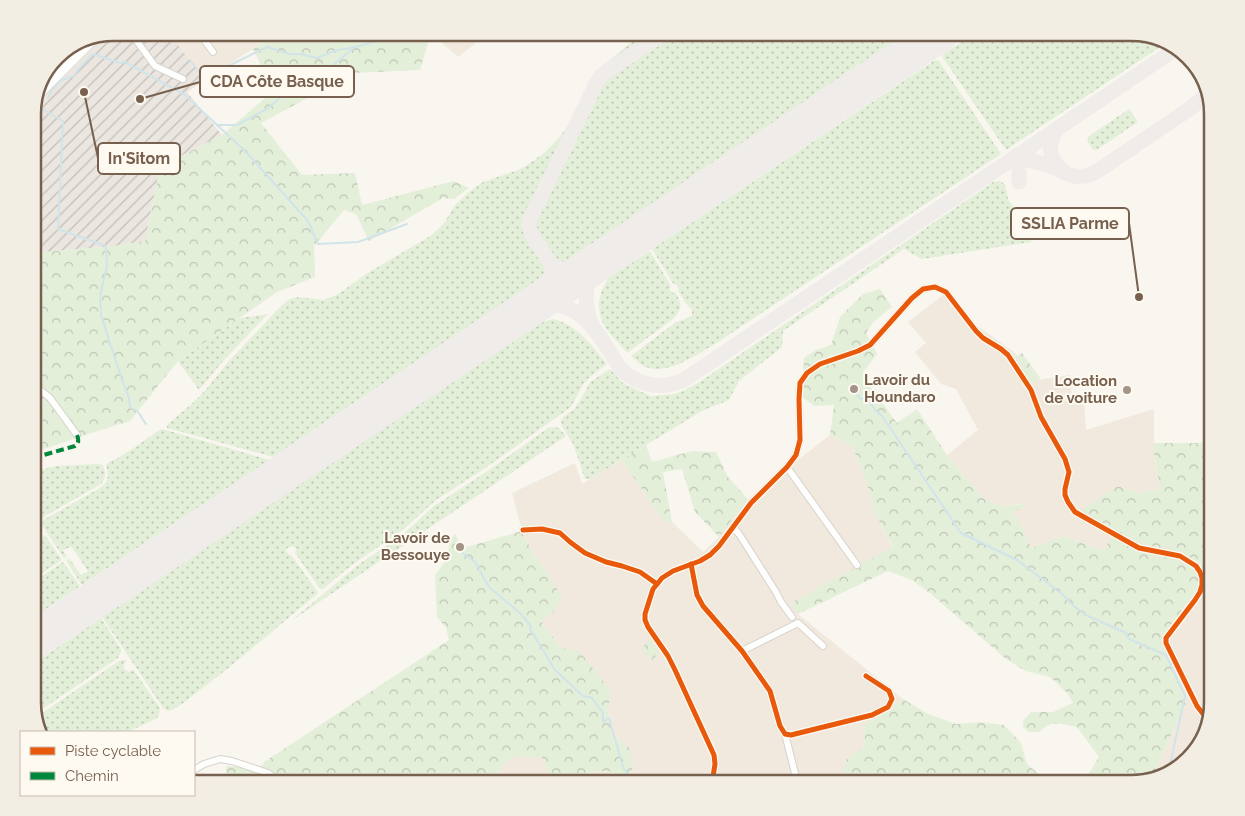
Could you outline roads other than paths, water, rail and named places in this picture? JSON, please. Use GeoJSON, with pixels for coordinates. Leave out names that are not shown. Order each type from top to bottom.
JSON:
{"type":"FeatureCollection","features":[{"type":"Feature","properties":{"kind":"street"},"geometry":{"type":"LineString","coordinates":[[137,41],[155,66],[183,79]]}},
{"type":"Feature","properties":{"kind":"street"},"geometry":{"type":"LineString","coordinates":[[206,41],[214,52]]}},
{"type":"Feature","properties":{"kind":"street"},"geometry":{"type":"LineString","coordinates":[[48,85],[85,48]]}},
{"type":"Feature","properties":{"kind":"street"},"geometry":{"type":"LineString","coordinates":[[713,775],[714,756],[668,656],[645,620],[651,593],[662,578],[673,571],[700,561],[710,555],[751,503],[787,467],[796,455],[800,440],[798,399],[800,383],[807,373],[820,364],[870,345],[912,298],[928,287],[935,287],[946,292],[976,332],[1008,355],[1030,388],[1041,417],[1068,465],[1069,472],[1065,495],[1072,508],[1079,515],[1139,548],[1180,556],[1196,566],[1200,572],[1202,585],[1195,600],[1166,638],[1166,643],[1197,706],[1202,713]]}},
{"type":"Feature","properties":{"kind":"street"},"geometry":{"type":"LineString","coordinates":[[41,391],[50,398],[78,435]]}},
{"type":"Feature","properties":{"kind":"street"},"geometry":{"type":"LineString","coordinates":[[787,467],[857,565]]}},
{"type":"Feature","properties":{"kind":"street"},"geometry":{"type":"LineString","coordinates":[[733,528],[741,537],[792,617]]}},
{"type":"Feature","properties":{"kind":"street"},"geometry":{"type":"LineString","coordinates":[[522,530],[542,529],[560,533],[585,553],[606,562],[640,572],[657,584]]}},
{"type":"Feature","properties":{"kind":"street"},"geometry":{"type":"LineString","coordinates":[[691,564],[697,594],[703,606],[742,651],[770,691],[780,726],[785,734],[795,775]]}},
{"type":"Feature","properties":{"kind":"street"},"geometry":{"type":"LineString","coordinates":[[742,651],[798,623],[823,646]]}},
{"type":"Feature","properties":{"kind":"street"},"geometry":{"type":"LineString","coordinates":[[785,734],[791,735],[872,715],[888,707],[892,699],[889,691],[866,676]]}},
{"type":"Feature","properties":{"kind":"street"},"geometry":{"type":"LineString","coordinates":[[195,769],[204,764],[220,760],[232,761],[270,775]]}},
{"type":"Feature","properties":{"kind":"waterway"},"geometry":{"type":"LineString","coordinates":[[190,60],[204,78],[267,47],[290,54],[317,58],[334,51],[376,41]]}},
{"type":"Feature","properties":{"kind":"waterway"},"geometry":{"type":"LineString","coordinates":[[217,125],[237,125],[267,109],[294,86],[328,69],[355,47]]}},
{"type":"Feature","properties":{"kind":"waterway"},"geometry":{"type":"LineString","coordinates":[[48,98],[61,80],[74,76],[93,54],[120,63],[125,62],[185,95],[246,152],[308,221],[318,244],[358,242],[407,224]]}},
{"type":"Feature","properties":{"kind":"waterway"},"geometry":{"type":"LineString","coordinates":[[42,109],[63,121],[58,229],[106,246],[107,266],[100,296],[101,315],[129,398],[130,407],[138,412],[146,424]]}},
{"type":"Feature","properties":{"kind":"waterway"},"geometry":{"type":"LineString","coordinates":[[854,389],[860,398],[869,401],[882,416],[961,533],[1017,560],[1086,615],[1126,633],[1129,639],[1166,655],[1185,696],[1171,762]]}},
{"type":"Feature","properties":{"kind":"waterway"},"geometry":{"type":"LineString","coordinates":[[461,549],[463,553],[475,562],[490,588],[520,613],[531,626],[530,629],[555,670],[583,696],[592,698],[603,713],[603,722],[609,718],[623,767],[627,775]]}},
{"type":"Feature","properties":{"kind":"place","name":"In'Sitom"},"geometry":{"type":"Point","coordinates":[84,92]}},
{"type":"Feature","properties":{"kind":"place","name":"CDA Côte Basque"},"geometry":{"type":"Point","coordinates":[140,99]}},
{"type":"Feature","properties":{"kind":"place","name":"SSLIA Parme"},"geometry":{"type":"Point","coordinates":[1139,297]}},
{"type":"Feature","properties":{"kind":"place","name":"Lavoir du Houndaro"},"geometry":{"type":"Point","coordinates":[854,389]}},
{"type":"Feature","properties":{"kind":"place","name":"Location de voiture"},"geometry":{"type":"Point","coordinates":[1127,390]}},
{"type":"Feature","properties":{"kind":"place","name":"Lavoir de Bessouye"},"geometry":{"type":"Point","coordinates":[460,547]}}]}
